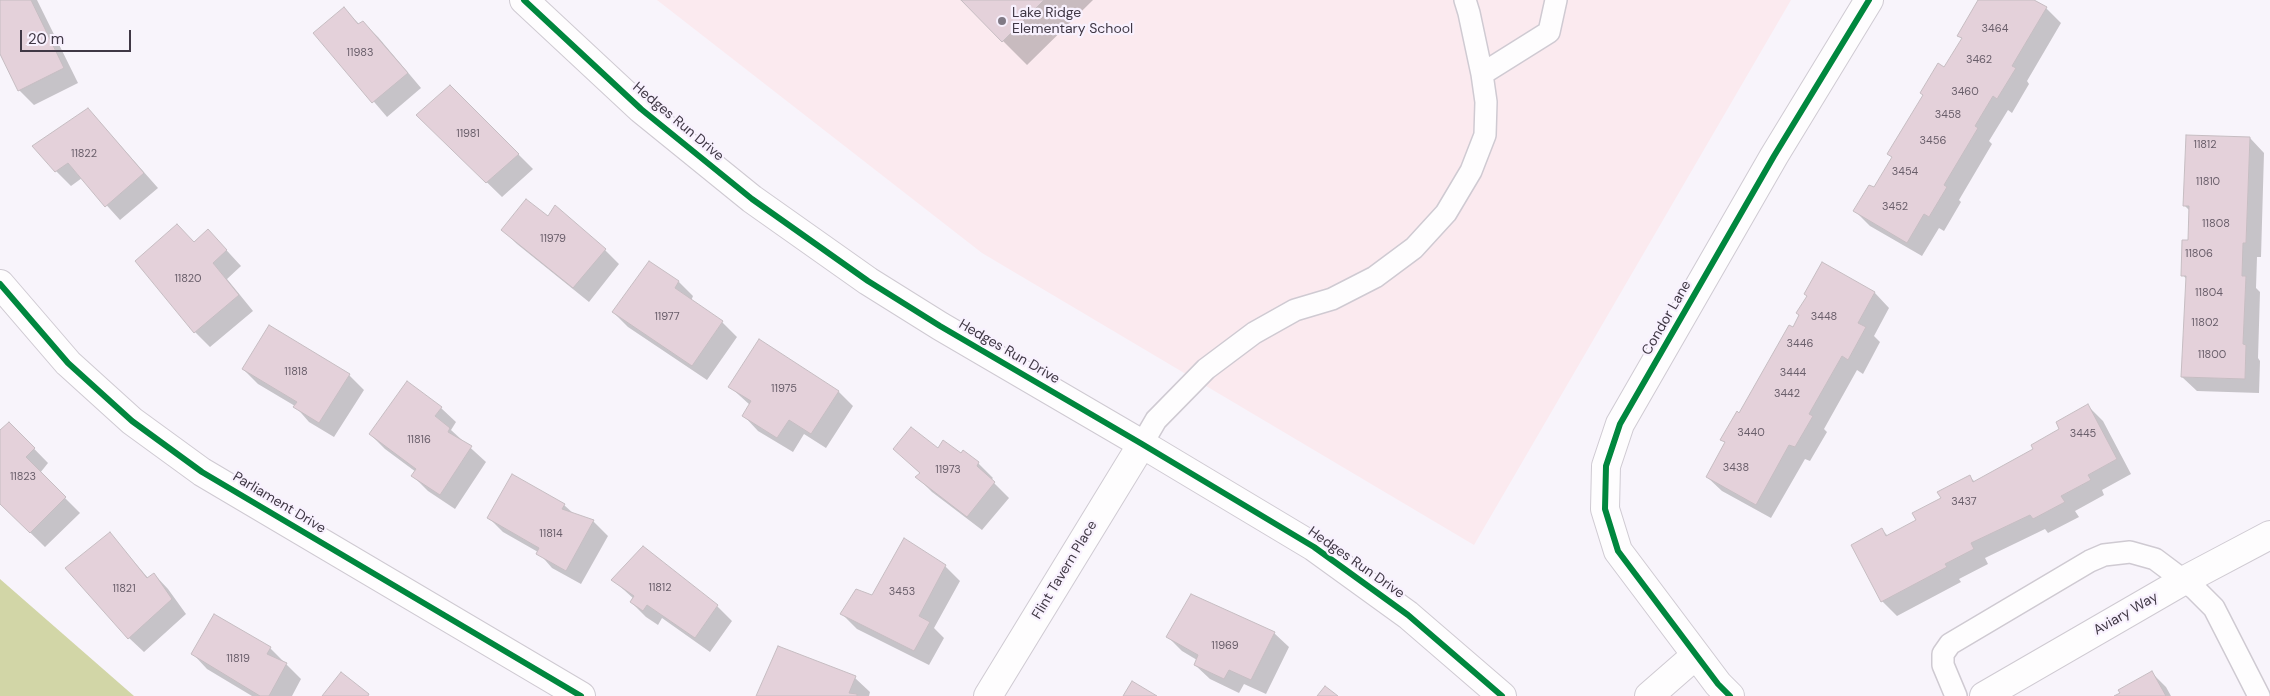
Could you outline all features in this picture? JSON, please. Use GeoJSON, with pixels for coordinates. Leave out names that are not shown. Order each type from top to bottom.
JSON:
{"type":"FeatureCollection","features":[{"type":"Feature","properties":{"kind":"street","name":"Hedges Run Drive"},"geometry":{"type":"LineString","coordinates":[[524,0],[641,109],[752,199],[868,280],[932,321],[1314,547],[1408,615],[1502,696]]}},
{"type":"Feature","properties":{"kind":"street","name":"Condor Lane"},"geometry":{"type":"LineString","coordinates":[[1696,655],[1618,551],[1606,509],[1606,466],[1620,424],[1774,156],[1869,0]]}},
{"type":"Feature","properties":{"kind":"street","name":"Parliament Drive"},"geometry":{"type":"LineString","coordinates":[[0,284],[68,363],[132,421],[202,472],[581,696]]}},
{"type":"Feature","properties":{"kind":"street","name":"Flint Tavern Place"},"geometry":{"type":"LineString","coordinates":[[988,696],[1142,444]]}},
{"type":"Feature","properties":{"kind":"street","name":"Aviary Way"},"geometry":{"type":"LineString","coordinates":[[1984,696],[2183,581],[2270,535]]}},
{"type":"Feature","properties":{"kind":"street"},"geometry":{"type":"LineString","coordinates":[[1649,696],[1696,655],[1730,696]]}},
{"type":"Feature","properties":{"kind":"lane"},"geometry":{"type":"LineString","coordinates":[[1142,444],[1156,420],[1206,369],[1254,333],[1295,310],[1332,299],[1375,278],[1414,248],[1446,212],[1475,162],[1486,136],[1486,102],[1482,74],[1465,0]]}},
{"type":"Feature","properties":{"kind":"lane"},"geometry":{"type":"LineString","coordinates":[[1482,74],[1549,32],[1556,0]]}},
{"type":"Feature","properties":{"kind":"lane"},"geometry":{"type":"LineString","coordinates":[[1956,696],[1943,665],[1944,654],[1950,644],[2090,562],[2104,555],[2130,552],[2155,559],[2195,589],[2214,608],[2258,696]]}},
{"type":"Feature","properties":{"kind":"shaded area"},"geometry":{"type":"Polygon","coordinates":[[[657,0],[1791,0],[1474,545],[982,253],[657,0]]]}},
{"type":"Feature","properties":{"kind":"green space"},"geometry":{"type":"Polygon","coordinates":[[[0,579],[134,696],[0,696],[0,579]]]}},
{"type":"Feature","properties":{"kind":"building"},"geometry":{"type":"Polygon","coordinates":[[[0,0],[31,0],[64,68],[18,91],[0,54],[0,0]]]}},
{"type":"Feature","properties":{"kind":"building","name":"Lake Ridge Elementary School"},"geometry":{"type":"Polygon","coordinates":[[[961,0],[1044,0],[1002,42],[961,0]]]}},
{"type":"Feature","properties":{"kind":"building"},"geometry":{"type":"Polygon","coordinates":[[[1978,0],[2034,0],[2047,7],[2012,66],[2016,68],[1997,99],[1993,96],[1975,126],[1978,128],[1944,185],[1947,187],[1929,217],[1924,214],[1907,243],[1853,211],[1869,185],[1874,187],[1892,157],[1887,154],[1923,95],[1920,93],[1938,63],[1944,67],[1962,38],[1957,36],[1978,0]]]}},
{"type":"Feature","properties":{"kind":"building"},"geometry":{"type":"Polygon","coordinates":[[[344,7],[358,24],[363,21],[408,73],[372,103],[313,33],[344,7]]]}},
{"type":"Feature","properties":{"kind":"building"},"geometry":{"type":"Polygon","coordinates":[[[450,85],[519,154],[486,183],[416,115],[450,85]]]}},
{"type":"Feature","properties":{"kind":"building"},"geometry":{"type":"Polygon","coordinates":[[[88,108],[144,173],[105,207],[68,163],[55,172],[32,146],[88,108]]]}},
{"type":"Feature","properties":{"kind":"building"},"geometry":{"type":"Polygon","coordinates":[[[2186,135],[2250,137],[2246,243],[2243,243],[2242,276],[2246,276],[2243,344],[2246,345],[2245,379],[2181,377],[2186,276],[2181,276],[2182,240],[2188,240],[2189,206],[2183,206],[2186,135]]]}},
{"type":"Feature","properties":{"kind":"building"},"geometry":{"type":"Polygon","coordinates":[[[526,199],[548,216],[555,205],[606,249],[573,288],[501,230],[526,199]]]}},
{"type":"Feature","properties":{"kind":"building"},"geometry":{"type":"Polygon","coordinates":[[[177,224],[194,242],[208,229],[227,250],[213,263],[239,295],[194,333],[135,261],[177,224]]]}},
{"type":"Feature","properties":{"kind":"building"},"geometry":{"type":"Polygon","coordinates":[[[649,261],[679,281],[675,288],[723,321],[692,366],[612,312],[649,261]]]}},
{"type":"Feature","properties":{"kind":"building"},"geometry":{"type":"Polygon","coordinates":[[[1822,262],[1875,292],[1858,323],[1866,327],[1848,360],[1842,356],[1809,414],[1813,416],[1795,447],[1789,445],[1756,505],[1706,477],[1725,442],[1720,440],[1737,411],[1739,413],[1789,325],[1793,327],[1799,315],[1796,313],[1807,296],[1804,294],[1822,262]]]}},
{"type":"Feature","properties":{"kind":"building"},"geometry":{"type":"Polygon","coordinates":[[[269,325],[350,374],[319,423],[293,407],[297,402],[242,369],[269,325]]]}},
{"type":"Feature","properties":{"kind":"building"},"geometry":{"type":"Polygon","coordinates":[[[759,339],[839,391],[811,434],[789,420],[777,438],[742,416],[751,401],[728,387],[759,339]]]}},
{"type":"Feature","properties":{"kind":"building"},"geometry":{"type":"Polygon","coordinates":[[[407,381],[442,407],[435,416],[450,428],[448,432],[472,446],[440,495],[411,476],[416,469],[369,434],[407,381]]]}},
{"type":"Feature","properties":{"kind":"building"},"geometry":{"type":"Polygon","coordinates":[[[2088,404],[2117,459],[2088,475],[2091,480],[2061,496],[2065,502],[2033,519],[2030,515],[1971,543],[1974,549],[1945,564],[1947,567],[1881,602],[1851,545],[1882,528],[1886,536],[1916,520],[1912,513],[1941,498],[1937,492],[1970,475],[1973,482],[2033,449],[2031,445],[2059,429],[2056,422],[2088,404]]]}},
{"type":"Feature","properties":{"kind":"building"},"geometry":{"type":"Polygon","coordinates":[[[9,422],[35,448],[26,457],[66,497],[30,533],[0,504],[0,430],[9,422]]]}},
{"type":"Feature","properties":{"kind":"building"},"geometry":{"type":"Polygon","coordinates":[[[911,427],[938,448],[943,440],[961,453],[963,450],[979,462],[977,466],[995,482],[967,517],[915,477],[920,473],[893,449],[911,427]]]}},
{"type":"Feature","properties":{"kind":"building"},"geometry":{"type":"Polygon","coordinates":[[[512,474],[565,504],[562,509],[594,520],[566,571],[536,554],[539,548],[487,518],[512,474]]]}},
{"type":"Feature","properties":{"kind":"building"},"geometry":{"type":"Polygon","coordinates":[[[110,532],[147,578],[154,573],[172,599],[128,639],[65,568],[110,532]]]}},
{"type":"Feature","properties":{"kind":"building"},"geometry":{"type":"Polygon","coordinates":[[[904,538],[946,565],[919,616],[930,622],[914,651],[840,614],[856,589],[872,595],[904,538]]]}},
{"type":"Feature","properties":{"kind":"building"},"geometry":{"type":"Polygon","coordinates":[[[643,546],[718,605],[695,638],[647,605],[643,611],[630,602],[634,596],[611,580],[643,546]]]}},
{"type":"Feature","properties":{"kind":"building"},"geometry":{"type":"Polygon","coordinates":[[[1191,594],[1275,632],[1251,680],[1229,670],[1224,679],[1194,665],[1198,655],[1166,637],[1191,594]]]}},
{"type":"Feature","properties":{"kind":"building"},"geometry":{"type":"Polygon","coordinates":[[[214,614],[271,647],[267,654],[287,663],[269,696],[260,696],[191,654],[214,614]]]}},
{"type":"Feature","properties":{"kind":"building"},"geometry":{"type":"Polygon","coordinates":[[[778,646],[856,676],[849,693],[857,694],[857,696],[756,696],[778,646]]]}},
{"type":"Feature","properties":{"kind":"building"},"geometry":{"type":"Polygon","coordinates":[[[2152,671],[2166,696],[2114,696],[2120,693],[2118,690],[2152,671]]]}},
{"type":"Feature","properties":{"kind":"building"},"geometry":{"type":"Polygon","coordinates":[[[341,672],[369,694],[368,696],[322,696],[341,672]]]}},
{"type":"Feature","properties":{"kind":"building"},"geometry":{"type":"Polygon","coordinates":[[[1132,681],[1157,696],[1123,696],[1132,681]]]}},
{"type":"Feature","properties":{"kind":"building"},"geometry":{"type":"Polygon","coordinates":[[[1325,686],[1338,696],[1317,696],[1325,686]]]}},
{"type":"Feature","properties":{"kind":"cycle path"},"geometry":{"type":"LineString","coordinates":[[524,0],[641,109],[752,199],[868,281],[940,326],[1314,547],[1408,615],[1502,696]]}},
{"type":"Feature","properties":{"kind":"cycle path"},"geometry":{"type":"LineString","coordinates":[[1730,696],[1718,684],[1618,551],[1605,509],[1606,466],[1620,424],[1774,156],[1869,0]]}},
{"type":"Feature","properties":{"kind":"cycle path"},"geometry":{"type":"LineString","coordinates":[[0,284],[68,363],[132,421],[202,472],[581,696]]}},
{"type":"Feature","properties":{"kind":"place","name":"Lake Ridge Elementary School"},"geometry":{"type":"Point","coordinates":[1002,21]}}]}
